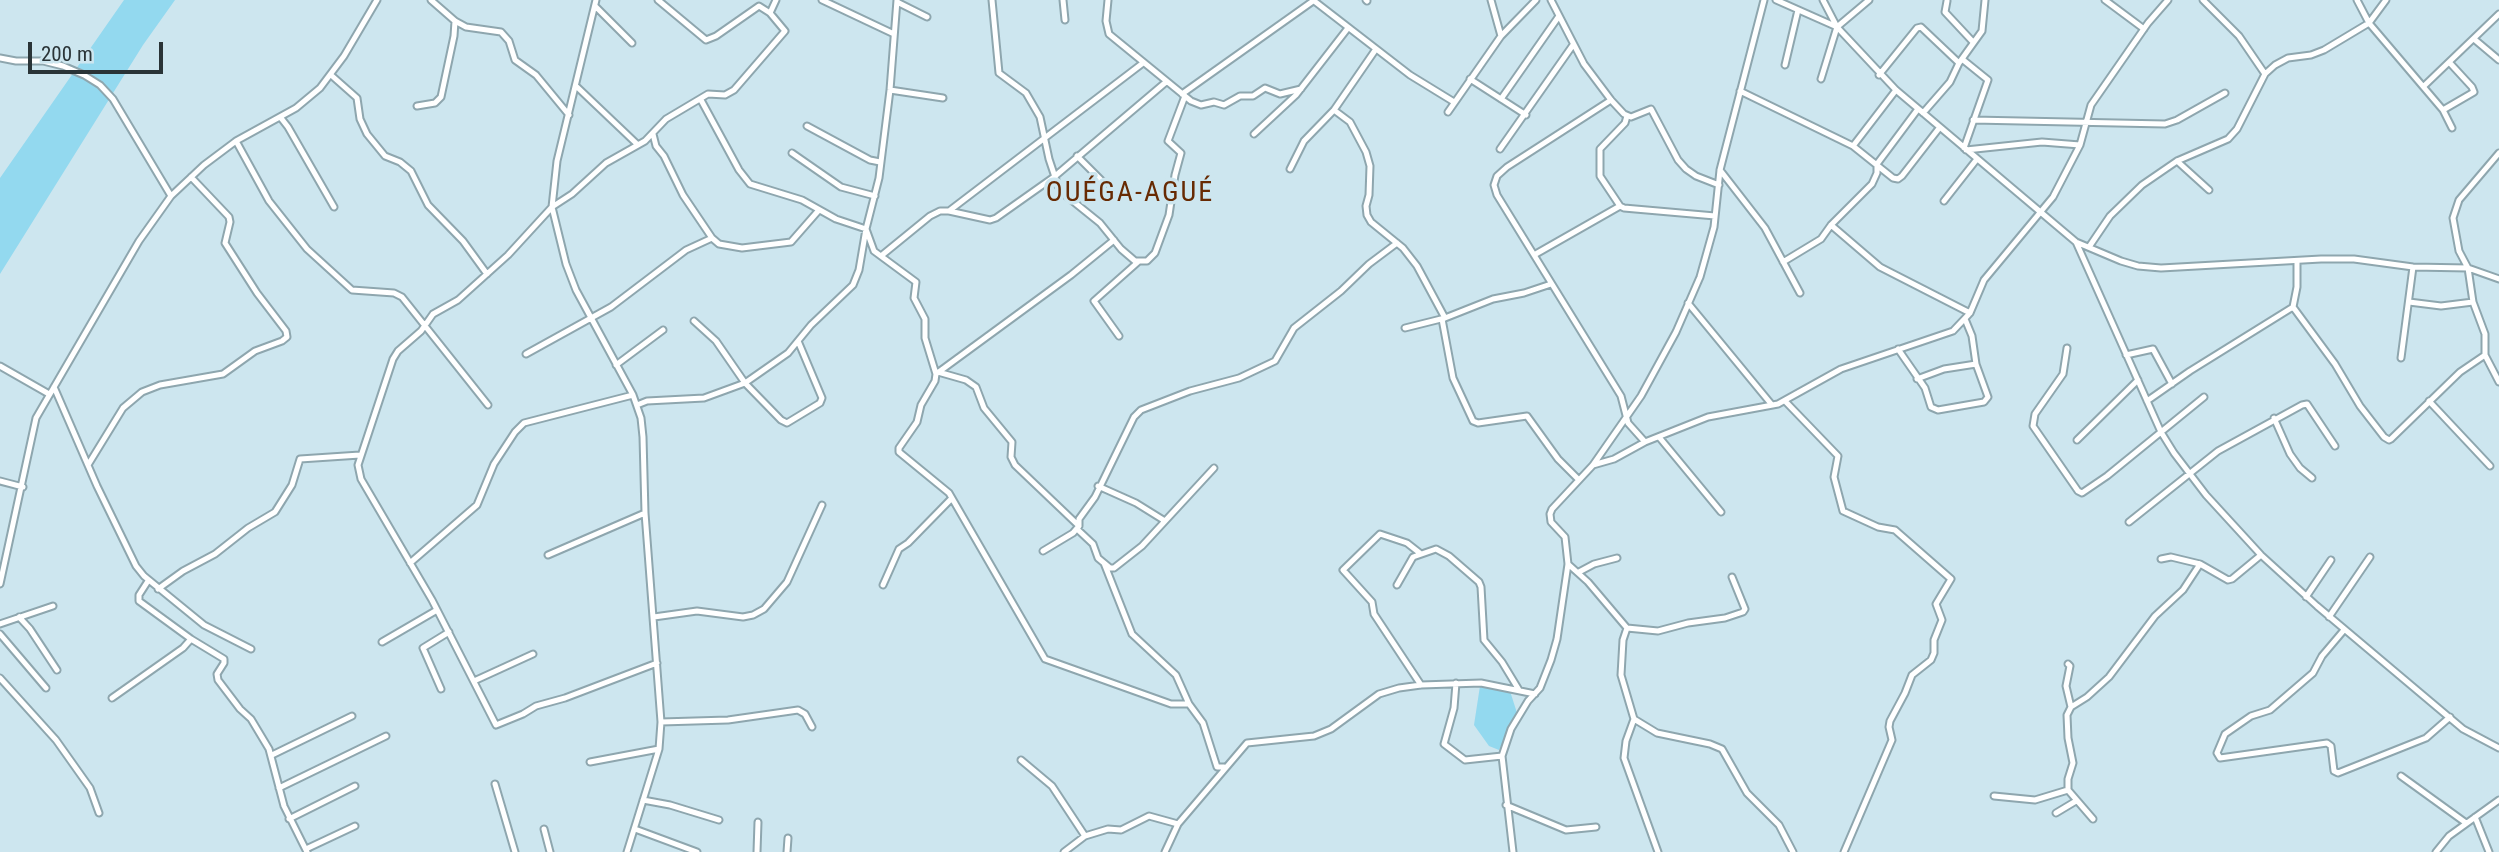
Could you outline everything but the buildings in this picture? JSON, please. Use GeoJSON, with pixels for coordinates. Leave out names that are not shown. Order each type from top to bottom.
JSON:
{"type":"FeatureCollection","features":[{"type":"Feature","properties":{"kind":"street"},"geometry":{"type":"LineString","coordinates":[[0,584],[36,418],[125,263],[171,196],[191,177],[236,141],[281,118],[308,100],[331,75],[377,0]]}},
{"type":"Feature","properties":{"kind":"street"},"geometry":{"type":"LineString","coordinates":[[431,0],[466,27],[501,33],[509,41],[515,60],[536,75],[569,115]]}},
{"type":"Feature","properties":{"kind":"street"},"geometry":{"type":"LineString","coordinates":[[657,663],[565,698],[536,706],[501,725],[496,725],[449,632],[359,473],[360,455],[393,359],[433,314],[451,306],[487,274],[552,207],[572,194],[606,163],[638,145],[653,134],[666,119],[708,94],[725,95],[734,90],[785,33],[785,28],[770,13],[762,7],[756,7],[716,36],[706,40],[658,0]]}},
{"type":"Feature","properties":{"kind":"street"},"geometry":{"type":"LineString","coordinates":[[770,13],[776,0]]}},
{"type":"Feature","properties":{"kind":"street"},"geometry":{"type":"LineString","coordinates":[[822,0],[894,34]]}},
{"type":"Feature","properties":{"kind":"street"},"geometry":{"type":"LineString","coordinates":[[992,0],[999,73],[1029,97],[1043,123],[1054,177],[1064,194],[1100,223],[1131,259],[1138,262],[1147,261],[1155,253],[1169,215],[1181,153],[1168,141],[1183,95],[1313,0],[1410,75],[1454,102]]}},
{"type":"Feature","properties":{"kind":"street"},"geometry":{"type":"LineString","coordinates":[[1063,0],[1065,20]]}},
{"type":"Feature","properties":{"kind":"street"},"geometry":{"type":"LineString","coordinates":[[1108,0],[1109,34],[1166,82],[1201,105],[1214,102],[1224,105],[1240,96],[1253,96],[1265,88],[1280,94],[1301,89]]}},
{"type":"Feature","properties":{"kind":"street"},"geometry":{"type":"LineString","coordinates":[[1491,0],[1501,36]]}},
{"type":"Feature","properties":{"kind":"street"},"geometry":{"type":"LineString","coordinates":[[1448,112],[1501,36],[1534,0]]}},
{"type":"Feature","properties":{"kind":"street"},"geometry":{"type":"LineString","coordinates":[[1550,0],[1593,78],[1611,100],[1631,117],[1651,109],[1678,160],[1686,169],[1719,185]]}},
{"type":"Feature","properties":{"kind":"street"},"geometry":{"type":"LineString","coordinates":[[1513,852],[1502,756],[1511,729],[1544,681],[1555,649],[1568,564],[1565,537],[1551,522],[1550,514],[1593,465],[1641,396],[1688,303],[1707,258],[1720,170],[1764,0]]}},
{"type":"Feature","properties":{"kind":"street"},"geometry":{"type":"LineString","coordinates":[[1776,0],[1837,27]]}},
{"type":"Feature","properties":{"kind":"street"},"geometry":{"type":"LineString","coordinates":[[1823,0],[1837,27],[1879,75],[1896,90],[2076,242],[2121,261],[2161,268],[2354,259],[2413,267],[2468,268],[2499,279]]}},
{"type":"Feature","properties":{"kind":"street"},"geometry":{"type":"LineString","coordinates":[[1821,79],[1837,27],[1869,0]]}},
{"type":"Feature","properties":{"kind":"street"},"geometry":{"type":"LineString","coordinates":[[1783,262],[1817,243],[1830,225],[1872,184],[1877,173],[1877,164],[1921,111],[1950,82],[1960,61],[1982,31],[1985,0]]}},
{"type":"Feature","properties":{"kind":"street"},"geometry":{"type":"LineString","coordinates":[[2105,0],[2144,29]]}},
{"type":"Feature","properties":{"kind":"street"},"geometry":{"type":"LineString","coordinates":[[1593,465],[1614,459],[1645,442],[1708,418],[1785,401],[1830,373],[1949,333],[1970,313],[1984,280],[2053,197],[2080,145],[2091,105],[2144,29],[2168,0]]}},
{"type":"Feature","properties":{"kind":"street"},"geometry":{"type":"LineString","coordinates":[[2203,0],[2239,36],[2265,74]]}},
{"type":"Feature","properties":{"kind":"street"},"geometry":{"type":"LineString","coordinates":[[2357,0],[2369,23],[2443,110],[2452,128]]}},
{"type":"Feature","properties":{"kind":"street"},"geometry":{"type":"LineString","coordinates":[[2089,247],[2110,215],[2160,171],[2228,139],[2237,129],[2265,74],[2280,61],[2318,53],[2369,23],[2386,0]]}},
{"type":"Feature","properties":{"kind":"street"},"geometry":{"type":"LineString","coordinates":[[637,405],[647,401],[704,398],[745,383],[782,359],[819,316],[853,285],[859,270],[875,196],[890,90],[897,1],[927,18]]}},
{"type":"Feature","properties":{"kind":"street"},"geometry":{"type":"LineString","coordinates":[[1947,1],[1945,12],[1973,42]]}},
{"type":"Feature","properties":{"kind":"street"},"geometry":{"type":"LineString","coordinates":[[596,3],[632,43]]}},
{"type":"Feature","properties":{"kind":"street"},"geometry":{"type":"LineString","coordinates":[[596,3],[555,173],[552,207],[566,264],[615,365],[633,395],[643,437],[645,513],[661,722],[659,749],[627,852]]}},
{"type":"Feature","properties":{"kind":"street"},"geometry":{"type":"LineString","coordinates":[[1785,65],[1798,10]]}},
{"type":"Feature","properties":{"kind":"street"},"geometry":{"type":"LineString","coordinates":[[2424,86],[2499,15]]}},
{"type":"Feature","properties":{"kind":"street"},"geometry":{"type":"LineString","coordinates":[[1501,99],[1559,16]]}},
{"type":"Feature","properties":{"kind":"street"},"geometry":{"type":"LineString","coordinates":[[417,106],[435,103],[440,97],[455,21]]}},
{"type":"Feature","properties":{"kind":"street"},"geometry":{"type":"LineString","coordinates":[[1879,75],[1917,28],[1921,27],[1960,61],[1988,80],[1965,149]]}},
{"type":"Feature","properties":{"kind":"street"},"geometry":{"type":"LineString","coordinates":[[1254,134],[1301,89],[1348,28]]}},
{"type":"Feature","properties":{"kind":"street"},"geometry":{"type":"LineString","coordinates":[[2474,38],[2499,60]]}},
{"type":"Feature","properties":{"kind":"street"},"geometry":{"type":"LineString","coordinates":[[1500,149],[1573,45]]}},
{"type":"Feature","properties":{"kind":"street"},"geometry":{"type":"LineString","coordinates":[[1290,169],[1304,141],[1334,110],[1376,49]]}},
{"type":"Feature","properties":{"kind":"street"},"geometry":{"type":"LineString","coordinates":[[0,58],[43,61],[63,66],[100,85],[113,99],[171,196]]}},
{"type":"Feature","properties":{"kind":"street"},"geometry":{"type":"LineString","coordinates":[[2443,110],[2474,92],[2473,87],[2449,62]]}},
{"type":"Feature","properties":{"kind":"street"},"geometry":{"type":"LineString","coordinates":[[881,256],[930,216],[949,211],[1143,63]]}},
{"type":"Feature","properties":{"kind":"street"},"geometry":{"type":"LineString","coordinates":[[331,75],[357,98],[360,119],[367,134],[385,156],[400,162],[411,171],[428,205],[463,241],[487,274]]}},
{"type":"Feature","properties":{"kind":"street"},"geometry":{"type":"LineString","coordinates":[[1470,79],[1526,115]]}},
{"type":"Feature","properties":{"kind":"street"},"geometry":{"type":"LineString","coordinates":[[949,211],[990,220],[996,218],[1054,177],[1166,82]]}},
{"type":"Feature","properties":{"kind":"street"},"geometry":{"type":"LineString","coordinates":[[576,86],[638,145]]}},
{"type":"Feature","properties":{"kind":"street"},"geometry":{"type":"LineString","coordinates":[[890,90],[943,98]]}},
{"type":"Feature","properties":{"kind":"street"},"geometry":{"type":"LineString","coordinates":[[1853,146],[1896,90]]}},
{"type":"Feature","properties":{"kind":"street"},"geometry":{"type":"LineString","coordinates":[[1740,91],[1853,146],[1893,178],[1898,179],[1940,127]]}},
{"type":"Feature","properties":{"kind":"street"},"geometry":{"type":"LineString","coordinates":[[1973,120],[2165,124],[2225,93]]}},
{"type":"Feature","properties":{"kind":"street"},"geometry":{"type":"LineString","coordinates":[[701,100],[747,181],[758,188],[802,200],[835,219],[866,229]]}},
{"type":"Feature","properties":{"kind":"street"},"geometry":{"type":"LineString","coordinates":[[1611,100],[1507,167],[1497,176],[1494,185],[1497,195],[1622,396],[1626,419],[1645,442]]}},
{"type":"Feature","properties":{"kind":"street"},"geometry":{"type":"LineString","coordinates":[[1334,110],[1350,122],[1366,152],[1370,166],[1367,215],[1417,266],[1444,319],[1453,378],[1473,421],[1478,423],[1527,416],[1558,459],[1579,480]]}},
{"type":"Feature","properties":{"kind":"street"},"geometry":{"type":"LineString","coordinates":[[1627,116],[1625,123],[1600,149],[1600,176],[1620,206],[1715,216]]}},
{"type":"Feature","properties":{"kind":"street"},"geometry":{"type":"LineString","coordinates":[[281,118],[334,207]]}},
{"type":"Feature","properties":{"kind":"street"},"geometry":{"type":"LineString","coordinates":[[807,126],[870,160],[880,162]]}},
{"type":"Feature","properties":{"kind":"street"},"geometry":{"type":"LineString","coordinates":[[653,134],[682,195],[719,244],[742,248],[791,242],[819,210]]}},
{"type":"Feature","properties":{"kind":"street"},"geometry":{"type":"LineString","coordinates":[[236,141],[269,201],[307,249],[352,290],[394,293],[402,297],[488,405]]}},
{"type":"Feature","properties":{"kind":"street"},"geometry":{"type":"LineString","coordinates":[[1965,149],[2042,142],[2080,145]]}},
{"type":"Feature","properties":{"kind":"street"},"geometry":{"type":"LineString","coordinates":[[792,153],[841,187],[875,196]]}},
{"type":"Feature","properties":{"kind":"street"},"geometry":{"type":"LineString","coordinates":[[2499,153],[2456,207],[2453,218],[2459,251],[2468,268],[2473,302],[2485,334],[2485,355],[2499,382]]}},
{"type":"Feature","properties":{"kind":"street"},"geometry":{"type":"LineString","coordinates":[[1077,156],[1105,184]]}},
{"type":"Feature","properties":{"kind":"street"},"geometry":{"type":"LineString","coordinates":[[1944,201],[1977,159]]}},
{"type":"Feature","properties":{"kind":"street"},"geometry":{"type":"LineString","coordinates":[[2177,161],[2209,191]]}},
{"type":"Feature","properties":{"kind":"street"},"geometry":{"type":"LineString","coordinates":[[1720,170],[1765,228],[1800,293]]}},
{"type":"Feature","properties":{"kind":"street"},"geometry":{"type":"LineString","coordinates":[[88,466],[118,414],[142,392],[160,385],[223,374],[255,351],[287,337],[286,331],[257,293],[225,243],[230,222],[226,212],[191,177]]}},
{"type":"Feature","properties":{"kind":"street"},"geometry":{"type":"LineString","coordinates":[[1534,255],[1620,206]]}},
{"type":"Feature","properties":{"kind":"street"},"geometry":{"type":"LineString","coordinates":[[1830,225],[1880,267],[1970,313]]}},
{"type":"Feature","properties":{"kind":"street"},"geometry":{"type":"LineString","coordinates":[[866,229],[872,247],[916,282],[914,298],[925,319],[926,343],[937,373],[917,422],[898,451],[945,489],[952,498],[1045,659],[1171,704],[1189,704]]}},
{"type":"Feature","properties":{"kind":"street"},"geometry":{"type":"LineString","coordinates":[[526,354],[592,319],[630,295],[686,250],[712,238]]}},
{"type":"Feature","properties":{"kind":"street"},"geometry":{"type":"LineString","coordinates":[[937,373],[1071,275],[1114,240]]}},
{"type":"Feature","properties":{"kind":"street"},"geometry":{"type":"LineString","coordinates":[[2076,242],[2161,432],[2188,473],[2261,555],[2306,597],[2470,734],[2499,748]]}},
{"type":"Feature","properties":{"kind":"street"},"geometry":{"type":"LineString","coordinates":[[1043,551],[1078,527],[1079,519],[1094,497],[1134,417],[1141,410],[1190,391],[1238,378],[1275,361],[1288,337],[1301,322],[1397,243]]}},
{"type":"Feature","properties":{"kind":"street"},"geometry":{"type":"LineString","coordinates":[[2147,401],[2293,307],[2297,287],[2297,261]]}},
{"type":"Feature","properties":{"kind":"street"},"geometry":{"type":"LineString","coordinates":[[1119,336],[1094,301],[1138,262]]}},
{"type":"Feature","properties":{"kind":"street"},"geometry":{"type":"LineString","coordinates":[[2402,358],[2413,267]]}},
{"type":"Feature","properties":{"kind":"street"},"geometry":{"type":"LineString","coordinates":[[1405,328],[1444,319],[1493,299],[1551,284]]}},
{"type":"Feature","properties":{"kind":"street"},"geometry":{"type":"LineString","coordinates":[[2409,302],[2441,306],[2473,302]]}},
{"type":"Feature","properties":{"kind":"street"},"geometry":{"type":"LineString","coordinates":[[1688,303],[1773,405]]}},
{"type":"Feature","properties":{"kind":"street"},"geometry":{"type":"LineString","coordinates":[[2293,307],[2335,364],[2360,407],[2389,440],[2460,372],[2485,355]]}},
{"type":"Feature","properties":{"kind":"street"},"geometry":{"type":"LineString","coordinates":[[1898,349],[1925,388],[1934,409],[1984,402],[1988,397],[1976,364],[1972,336],[1965,319]]}},
{"type":"Feature","properties":{"kind":"street"},"geometry":{"type":"LineString","coordinates":[[694,321],[716,341],[745,383],[785,423],[790,423],[820,403],[822,398],[798,341]]}},
{"type":"Feature","properties":{"kind":"street"},"geometry":{"type":"LineString","coordinates":[[615,365],[663,330]]}},
{"type":"Feature","properties":{"kind":"street"},"geometry":{"type":"LineString","coordinates":[[2067,348],[2063,374],[2035,414],[2034,426],[2078,491],[2085,493],[2204,397]]}},
{"type":"Feature","properties":{"kind":"street"},"geometry":{"type":"LineString","coordinates":[[2126,355],[2153,349],[2172,384]]}},
{"type":"Feature","properties":{"kind":"street"},"geometry":{"type":"LineString","coordinates":[[1917,379],[1944,369],[1976,364]]}},
{"type":"Feature","properties":{"kind":"street"},"geometry":{"type":"LineString","coordinates":[[0,366],[49,394]]}},
{"type":"Feature","properties":{"kind":"street"},"geometry":{"type":"LineString","coordinates":[[937,373],[966,380],[976,387],[984,408],[1012,442],[1014,465],[1078,527],[1093,544],[1098,558],[1114,568],[1142,546],[1214,468]]}},
{"type":"Feature","properties":{"kind":"street"},"geometry":{"type":"LineString","coordinates":[[2077,440],[2138,380]]}},
{"type":"Feature","properties":{"kind":"street"},"geometry":{"type":"LineString","coordinates":[[54,387],[136,566],[148,581],[204,625],[251,649]]}},
{"type":"Feature","properties":{"kind":"street"},"geometry":{"type":"LineString","coordinates":[[410,562],[477,505],[494,464],[524,423],[633,395]]}},
{"type":"Feature","properties":{"kind":"street"},"geometry":{"type":"LineString","coordinates":[[1622,396],[1641,396]]}},
{"type":"Feature","properties":{"kind":"street"},"geometry":{"type":"LineString","coordinates":[[1785,401],[1838,456],[1834,477],[1843,511],[1878,527],[1895,530],[1951,579],[1936,604],[1942,620],[1934,640],[1934,653],[1931,660],[1912,675],[1890,721],[1892,740],[1844,852]]}},
{"type":"Feature","properties":{"kind":"street"},"geometry":{"type":"LineString","coordinates":[[2429,401],[2490,466]]}},
{"type":"Feature","properties":{"kind":"street"},"geometry":{"type":"LineString","coordinates":[[2129,522],[2218,451],[2302,405],[2307,404],[2335,446]]}},
{"type":"Feature","properties":{"kind":"street"},"geometry":{"type":"LineString","coordinates":[[2274,418],[2290,454],[2312,478]]}},
{"type":"Feature","properties":{"kind":"street"},"geometry":{"type":"LineString","coordinates":[[1659,438],[1721,512]]}},
{"type":"Feature","properties":{"kind":"street"},"geometry":{"type":"LineString","coordinates":[[158,589],[183,570],[215,554],[248,528],[275,512],[292,485],[300,459],[360,455]]}},
{"type":"Feature","properties":{"kind":"street"},"geometry":{"type":"LineString","coordinates":[[0,481],[23,487]]}},
{"type":"Feature","properties":{"kind":"street"},"geometry":{"type":"LineString","coordinates":[[1098,486],[1165,520]]}},
{"type":"Feature","properties":{"kind":"street"},"geometry":{"type":"LineString","coordinates":[[883,585],[899,549],[952,498]]}},
{"type":"Feature","properties":{"kind":"street"},"geometry":{"type":"LineString","coordinates":[[654,617],[697,611],[743,617],[764,609],[787,582],[822,505]]}},
{"type":"Feature","properties":{"kind":"street"},"geometry":{"type":"LineString","coordinates":[[548,555],[645,513]]}},
{"type":"Feature","properties":{"kind":"street"},"geometry":{"type":"LineString","coordinates":[[1421,685],[1374,614],[1372,602],[1343,570],[1377,535],[1387,535],[1407,543],[1422,554]]}},
{"type":"Feature","properties":{"kind":"street"},"geometry":{"type":"LineString","coordinates":[[1397,585],[1413,557],[1440,550],[1481,584],[1484,640],[1502,662],[1519,690]]}},
{"type":"Feature","properties":{"kind":"street"},"geometry":{"type":"LineString","coordinates":[[2161,559],[2171,557],[2200,564],[2228,580],[2261,555]]}},
{"type":"Feature","properties":{"kind":"street"},"geometry":{"type":"LineString","coordinates":[[2329,617],[2370,556]]}},
{"type":"Feature","properties":{"kind":"street"},"geometry":{"type":"LineString","coordinates":[[1578,572],[1594,564],[1617,558]]}},
{"type":"Feature","properties":{"kind":"street"},"geometry":{"type":"LineString","coordinates":[[2306,597],[2331,560]]}},
{"type":"Feature","properties":{"kind":"street"},"geometry":{"type":"LineString","coordinates":[[1104,562],[1132,634],[1173,671],[1189,704],[1203,723],[1217,767],[1221,769],[1226,766]]}},
{"type":"Feature","properties":{"kind":"street"},"geometry":{"type":"LineString","coordinates":[[1568,564],[1627,628],[1642,631],[1658,631],[1743,612],[1745,609],[1732,577]]}},
{"type":"Feature","properties":{"kind":"street"},"geometry":{"type":"LineString","coordinates":[[2093,819],[2068,790],[2073,762],[2067,715],[2071,707],[2109,677],[2155,616],[2183,590],[2200,564]]}},
{"type":"Feature","properties":{"kind":"street"},"geometry":{"type":"LineString","coordinates":[[148,581],[139,595],[139,601],[224,659],[217,674],[218,680],[251,719],[272,755],[289,819],[307,850],[355,825]]}},
{"type":"Feature","properties":{"kind":"street"},"geometry":{"type":"LineString","coordinates":[[0,624],[53,606]]}},
{"type":"Feature","properties":{"kind":"street"},"geometry":{"type":"LineString","coordinates":[[382,642],[437,610]]}},
{"type":"Feature","properties":{"kind":"street"},"geometry":{"type":"LineString","coordinates":[[19,617],[57,670]]}},
{"type":"Feature","properties":{"kind":"street"},"geometry":{"type":"LineString","coordinates":[[1627,628],[1623,640],[1620,675],[1634,719],[1626,741],[1625,758],[1658,852]]}},
{"type":"Feature","properties":{"kind":"street"},"geometry":{"type":"LineString","coordinates":[[2344,630],[2322,656],[2313,673],[2270,710],[2251,716],[2225,734],[2217,752],[2220,758],[2328,743],[2331,746],[2334,771],[2339,773],[2426,738],[2450,717]]}},
{"type":"Feature","properties":{"kind":"street"},"geometry":{"type":"LineString","coordinates":[[441,689],[423,648],[449,632]]}},
{"type":"Feature","properties":{"kind":"street"},"geometry":{"type":"LineString","coordinates":[[0,634],[46,688]]}},
{"type":"Feature","properties":{"kind":"street"},"geometry":{"type":"LineString","coordinates":[[112,698],[183,648],[191,639]]}},
{"type":"Feature","properties":{"kind":"street"},"geometry":{"type":"LineString","coordinates":[[474,681],[533,654]]}},
{"type":"Feature","properties":{"kind":"street"},"geometry":{"type":"LineString","coordinates":[[2068,663],[2070,666],[2066,686],[2071,707]]}},
{"type":"Feature","properties":{"kind":"street"},"geometry":{"type":"LineString","coordinates":[[0,678],[56,740],[90,788],[99,813]]}},
{"type":"Feature","properties":{"kind":"street"},"geometry":{"type":"LineString","coordinates":[[1455,683],[1454,708],[1444,744],[1465,760],[1502,756]]}},
{"type":"Feature","properties":{"kind":"street"},"geometry":{"type":"LineString","coordinates":[[1165,852],[1178,824],[1248,743],[1314,736],[1331,729],[1379,694],[1399,688],[1481,683],[1535,694]]}},
{"type":"Feature","properties":{"kind":"street"},"geometry":{"type":"LineString","coordinates":[[661,722],[719,721],[798,710],[805,714],[813,727]]}},
{"type":"Feature","properties":{"kind":"street"},"geometry":{"type":"LineString","coordinates":[[272,755],[352,716]]}},
{"type":"Feature","properties":{"kind":"street"},"geometry":{"type":"LineString","coordinates":[[1634,719],[1657,733],[1722,749],[1747,793],[1779,825],[1793,852]]}},
{"type":"Feature","properties":{"kind":"street"},"geometry":{"type":"LineString","coordinates":[[279,788],[386,736]]}},
{"type":"Feature","properties":{"kind":"street"},"geometry":{"type":"LineString","coordinates":[[590,762],[659,749]]}},
{"type":"Feature","properties":{"kind":"street"},"geometry":{"type":"LineString","coordinates":[[1021,760],[1052,786],[1085,836]]}},
{"type":"Feature","properties":{"kind":"street"},"geometry":{"type":"LineString","coordinates":[[2401,776],[2466,823]]}},
{"type":"Feature","properties":{"kind":"street"},"geometry":{"type":"LineString","coordinates":[[495,785],[515,852]]}},
{"type":"Feature","properties":{"kind":"street"},"geometry":{"type":"LineString","coordinates":[[289,819],[355,786]]}},
{"type":"Feature","properties":{"kind":"street"},"geometry":{"type":"LineString","coordinates":[[1994,796],[2035,800],[2068,790]]}},
{"type":"Feature","properties":{"kind":"street"},"geometry":{"type":"LineString","coordinates":[[643,800],[670,804],[719,820]]}},
{"type":"Feature","properties":{"kind":"street"},"geometry":{"type":"LineString","coordinates":[[2436,852],[2444,841],[2499,800]]}},
{"type":"Feature","properties":{"kind":"street"},"geometry":{"type":"LineString","coordinates":[[2056,813],[2076,801]]}},
{"type":"Feature","properties":{"kind":"street"},"geometry":{"type":"LineString","coordinates":[[1506,805],[1566,831],[1595,827]]}},
{"type":"Feature","properties":{"kind":"street"},"geometry":{"type":"LineString","coordinates":[[1064,852],[1085,836],[1108,829],[1121,830],[1149,816],[1178,824]]}},
{"type":"Feature","properties":{"kind":"street"},"geometry":{"type":"LineString","coordinates":[[2475,817],[2489,852]]}},
{"type":"Feature","properties":{"kind":"street"},"geometry":{"type":"LineString","coordinates":[[757,852],[758,822]]}},
{"type":"Feature","properties":{"kind":"street"},"geometry":{"type":"LineString","coordinates":[[544,829],[550,852]]}},
{"type":"Feature","properties":{"kind":"street"},"geometry":{"type":"LineString","coordinates":[[635,829],[697,852]]}},
{"type":"Feature","properties":{"kind":"street"},"geometry":{"type":"LineString","coordinates":[[787,852],[788,838]]}},
{"type":"Feature","properties":{"kind":"shaded area"},"geometry":{"type":"Polygon","coordinates":[[[124,0],[175,0],[143,45],[0,274],[0,178],[124,0]]]}},
{"type":"Feature","properties":{"kind":"shaded area"},"geometry":{"type":"Polygon","coordinates":[[[1480,686],[1510,691],[1517,713],[1499,750],[1489,746],[1474,725],[1480,686]]]}},
{"type":"Feature","properties":{"kind":"district","name":"OUÉGA-AGUÉ"},"geometry":{"type":"Point","coordinates":[1130,194]}}]}
